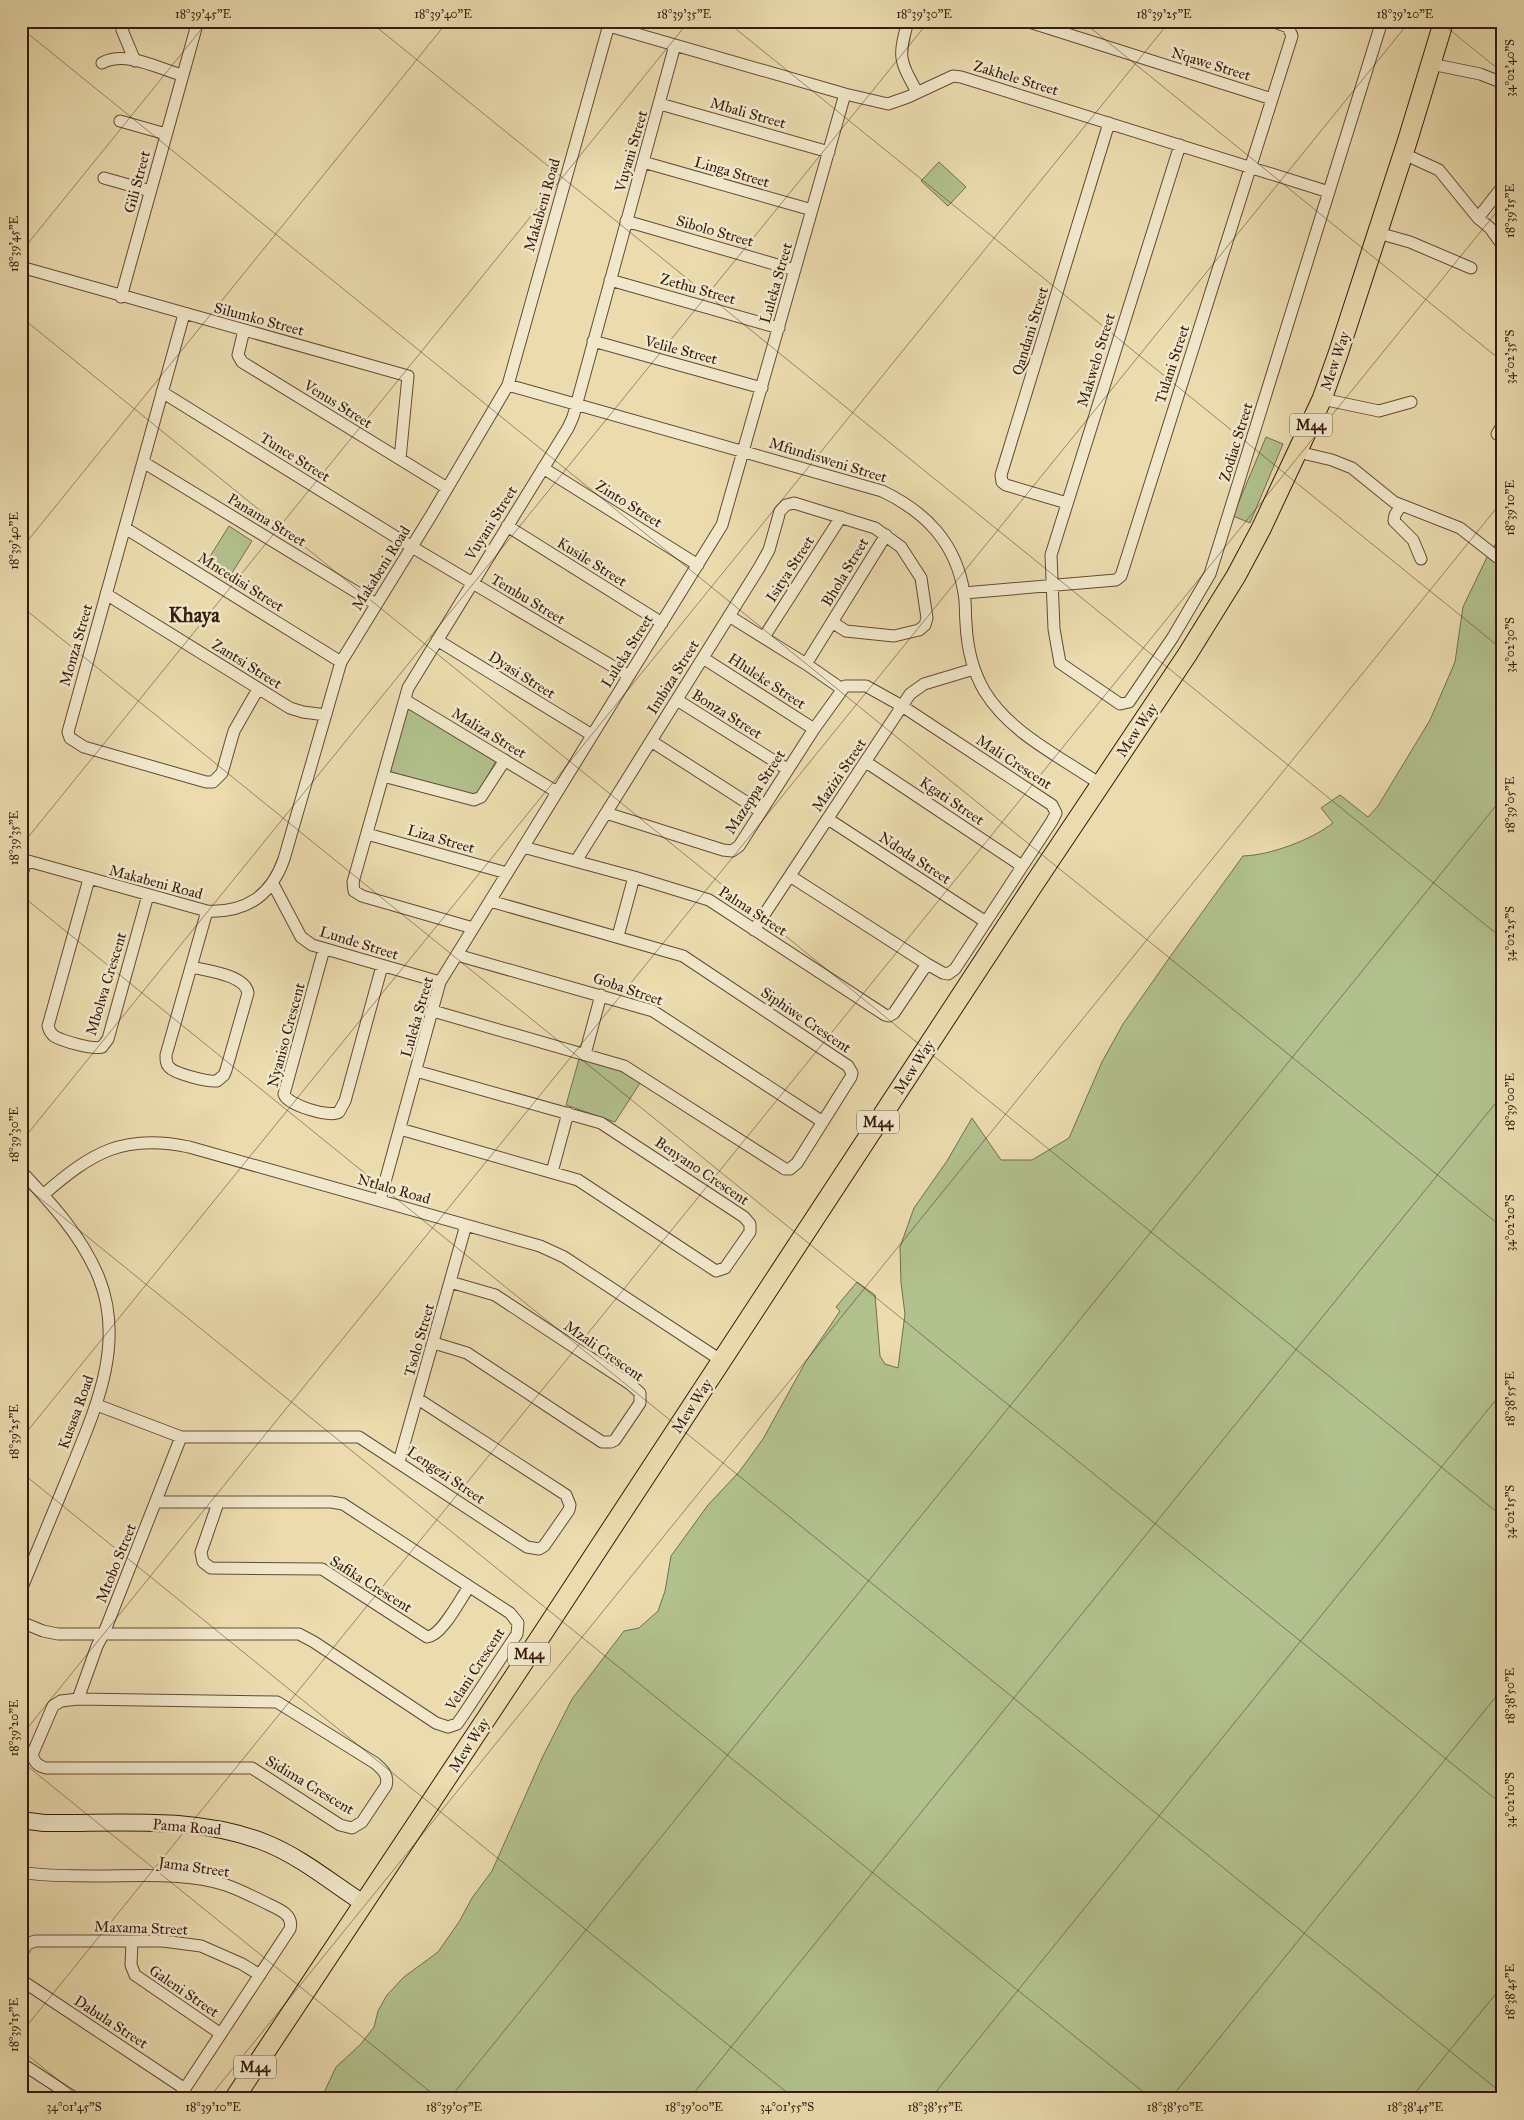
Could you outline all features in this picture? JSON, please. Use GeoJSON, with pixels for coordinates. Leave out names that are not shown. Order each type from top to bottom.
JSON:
{"type":"FeatureCollection","features":[{"type":"Feature","properties":{"kind":"main road","name":"Mew Way"},"geometry":{"type":"LineString","coordinates":[[234,2099],[1100,784],[1187,655],[1236,576],[1261,529],[1322,399],[1404,154],[1443,23]]}},
{"type":"Feature","properties":{"kind":"street"},"geometry":{"type":"LineString","coordinates":[[129,21],[123,26],[122,30],[135,61]]}},
{"type":"Feature","properties":{"kind":"street","name":"Gili Street"},"geometry":{"type":"LineString","coordinates":[[121,296],[198,21]]}},
{"type":"Feature","properties":{"kind":"street"},"geometry":{"type":"LineString","coordinates":[[908,21],[900,48],[900,58],[902,65],[918,92]]}},
{"type":"Feature","properties":{"kind":"street","name":"Nqawe Street"},"geometry":{"type":"LineString","coordinates":[[1026,21],[1272,99]]}},
{"type":"Feature","properties":{"kind":"street","name":"Tulani Street"},"geometry":{"type":"LineString","coordinates":[[964,593],[1116,580],[1121,576],[1292,33],[1286,26],[1272,21]]}},
{"type":"Feature","properties":{"kind":"street","name":"Zodiac Street"},"geometry":{"type":"LineString","coordinates":[[1052,586],[1054,629],[1060,663],[1117,703],[1128,704],[1173,637],[1210,574],[1382,21]]}},
{"type":"Feature","properties":{"kind":"street","name":"Zakhele Street"},"geometry":{"type":"LineString","coordinates":[[609,23],[675,45],[845,94],[888,104],[953,76],[961,76],[1329,192]]}},
{"type":"Feature","properties":{"kind":"street","name":"Makabeni Road"},"geometry":{"type":"LineString","coordinates":[[24,859],[207,911],[223,912],[236,909],[262,895],[273,884],[284,859],[340,662],[448,488],[508,385],[609,23]]}},
{"type":"Feature","properties":{"kind":"street","name":"Vuyani Street"},"geometry":{"type":"LineString","coordinates":[[473,928],[357,894],[353,888],[353,882],[408,688],[568,428],[644,162],[675,45]]}},
{"type":"Feature","properties":{"kind":"street"},"geometry":{"type":"LineString","coordinates":[[102,63],[112,58],[135,61],[182,75]]}},
{"type":"Feature","properties":{"kind":"street"},"geometry":{"type":"LineString","coordinates":[[1431,64],[1480,74],[1503,83]]}},
{"type":"Feature","properties":{"kind":"street","name":"Luleka Street"},"geometry":{"type":"LineString","coordinates":[[380,1200],[440,982],[722,525],[845,94]]}},
{"type":"Feature","properties":{"kind":"street","name":"Mbali Street"},"geometry":{"type":"LineString","coordinates":[[660,104],[828,152]]}},
{"type":"Feature","properties":{"kind":"street"},"geometry":{"type":"LineString","coordinates":[[120,122],[166,134]]}},
{"type":"Feature","properties":{"kind":"street","name":"Qandani Street"},"geometry":{"type":"LineString","coordinates":[[1067,503],[1006,485],[1002,482],[1001,475],[1109,123]]}},
{"type":"Feature","properties":{"kind":"street","name":"Makwelo Street"},"geometry":{"type":"LineString","coordinates":[[1052,586],[1051,555],[1180,145]]}},
{"type":"Feature","properties":{"kind":"street"},"geometry":{"type":"LineString","coordinates":[[1404,154],[1439,170],[1478,218],[1490,228],[1503,246]]}},
{"type":"Feature","properties":{"kind":"street","name":"Linga Street"},"geometry":{"type":"LineString","coordinates":[[644,162],[812,210]]}},
{"type":"Feature","properties":{"kind":"street"},"geometry":{"type":"LineString","coordinates":[[104,178],[150,191]]}},
{"type":"Feature","properties":{"kind":"street"},"geometry":{"type":"LineString","coordinates":[[1478,218],[1503,186]]}},
{"type":"Feature","properties":{"kind":"street","name":"Sibolo Street"},"geometry":{"type":"LineString","coordinates":[[626,221],[795,270]]}},
{"type":"Feature","properties":{"kind":"street"},"geometry":{"type":"LineString","coordinates":[[1378,234],[1410,242],[1471,268]]}},
{"type":"Feature","properties":{"kind":"street","name":"Silumko Street"},"geometry":{"type":"LineString","coordinates":[[21,267],[408,376],[400,459]]}},
{"type":"Feature","properties":{"kind":"street","name":"Zethu Street"},"geometry":{"type":"LineString","coordinates":[[610,280],[779,328]]}},
{"type":"Feature","properties":{"kind":"street","name":"Monza Street"},"geometry":{"type":"LineString","coordinates":[[184,314],[68,726],[70,738],[76,744],[206,782],[213,782],[222,774],[234,731],[258,689]]}},
{"type":"Feature","properties":{"kind":"street","name":"Venus Street"},"geometry":{"type":"LineString","coordinates":[[244,330],[238,355],[242,362],[448,488]]}},
{"type":"Feature","properties":{"kind":"street","name":"Velile Street"},"geometry":{"type":"LineString","coordinates":[[593,341],[762,388]]}},
{"type":"Feature","properties":{"kind":"street","name":"Mfundisweni Street"},"geometry":{"type":"LineString","coordinates":[[508,385],[882,491],[906,502],[942,536],[956,565],[964,593],[966,626],[974,669],[985,692],[1012,724],[1100,784]]}},
{"type":"Feature","properties":{"kind":"street","name":"Tunce Street"},"geometry":{"type":"LineString","coordinates":[[162,392],[412,547]]}},
{"type":"Feature","properties":{"kind":"street"},"geometry":{"type":"LineString","coordinates":[[1322,399],[1379,411],[1411,402]]}},
{"type":"Feature","properties":{"kind":"street"},"geometry":{"type":"LineString","coordinates":[[1298,452],[1332,460],[1352,468],[1369,480],[1388,498],[1460,528],[1497,557]]}},
{"type":"Feature","properties":{"kind":"street","name":"Panama Street"},"geometry":{"type":"LineString","coordinates":[[143,462],[376,604]]}},
{"type":"Feature","properties":{"kind":"street","name":"Zinto Street"},"geometry":{"type":"LineString","coordinates":[[543,468],[698,565]]}},
{"type":"Feature","properties":{"kind":"street","name":"Bhola Street"},"geometry":{"type":"LineString","coordinates":[[786,505],[794,503],[841,517],[875,528],[886,535],[806,664]]}},
{"type":"Feature","properties":{"kind":"street"},"geometry":{"type":"LineString","coordinates":[[1401,504],[1394,515],[1394,521],[1413,540],[1420,559]]}},
{"type":"Feature","properties":{"kind":"street","name":"Imbiza Street"},"geometry":{"type":"LineString","coordinates":[[576,861],[769,550],[780,511],[786,505]]}},
{"type":"Feature","properties":{"kind":"street","name":"Isitya Street"},"geometry":{"type":"LineString","coordinates":[[764,637],[841,517]]}},
{"type":"Feature","properties":{"kind":"street","name":"Kusile Street"},"geometry":{"type":"LineString","coordinates":[[507,526],[662,623]]}},
{"type":"Feature","properties":{"kind":"street","name":"Mncedisi Street"},"geometry":{"type":"LineString","coordinates":[[125,528],[340,662]]}},
{"type":"Feature","properties":{"kind":"street"},"geometry":{"type":"LineString","coordinates":[[832,622],[846,631],[894,636],[919,630],[925,624],[928,618],[921,578],[901,547],[886,535]]}},
{"type":"Feature","properties":{"kind":"street","name":"Tembu Street"},"geometry":{"type":"LineString","coordinates":[[412,547],[629,676]]}},
{"type":"Feature","properties":{"kind":"street","name":"Zantsi Street"},"geometry":{"type":"LineString","coordinates":[[106,594],[290,708],[326,715]]}},
{"type":"Feature","properties":{"kind":"street"},"geometry":{"type":"LineString","coordinates":[[729,616],[842,689]]}},
{"type":"Feature","properties":{"kind":"street","name":"Dyasi Street"},"geometry":{"type":"LineString","coordinates":[[437,640],[592,735]]}},
{"type":"Feature","properties":{"kind":"street","name":"Hluleke Street"},"geometry":{"type":"LineString","coordinates":[[703,658],[814,729]]}},
{"type":"Feature","properties":{"kind":"street","name":"Mazizi Street"},"geometry":{"type":"LineString","coordinates":[[754,930],[910,694],[924,684],[974,669]]}},
{"type":"Feature","properties":{"kind":"street","name":"Mali Crescent"},"geometry":{"type":"LineString","coordinates":[[790,876],[927,964],[943,973],[951,972],[986,922],[1056,812],[1052,805],[902,706],[866,686],[845,686],[842,689]]}},
{"type":"Feature","properties":{"kind":"street","name":"Mazeppa Street"},"geometry":{"type":"LineString","coordinates":[[606,813],[723,850],[732,851],[739,846],[760,811],[842,689]]}},
{"type":"Feature","properties":{"kind":"street","name":"Maliza Street"},"geometry":{"type":"LineString","coordinates":[[404,700],[557,792]]}},
{"type":"Feature","properties":{"kind":"street","name":"Bonza Street"},"geometry":{"type":"LineString","coordinates":[[677,700],[787,770]]}},
{"type":"Feature","properties":{"kind":"street"},"geometry":{"type":"LineString","coordinates":[[652,741],[760,811]]}},
{"type":"Feature","properties":{"kind":"street"},"geometry":{"type":"LineString","coordinates":[[383,776],[474,800],[481,797],[505,760]]}},
{"type":"Feature","properties":{"kind":"street","name":"Kgati Street"},"geometry":{"type":"LineString","coordinates":[[866,762],[1022,866]]}},
{"type":"Feature","properties":{"kind":"street","name":"Ndoda Street"},"geometry":{"type":"LineString","coordinates":[[828,819],[986,922]]}},
{"type":"Feature","properties":{"kind":"street","name":"Liza Street"},"geometry":{"type":"LineString","coordinates":[[367,834],[507,873]]}},
{"type":"Feature","properties":{"kind":"street","name":"Palma Street"},"geometry":{"type":"LineString","coordinates":[[523,847],[634,876],[702,897],[885,1015],[889,1016],[894,1013],[927,964]]}},
{"type":"Feature","properties":{"kind":"street"},"geometry":{"type":"LineString","coordinates":[[21,878],[24,859]]}},
{"type":"Feature","properties":{"kind":"street"},"geometry":{"type":"LineString","coordinates":[[618,936],[634,876]]}},
{"type":"Feature","properties":{"kind":"street","name":"Mbolwa Crescent"},"geometry":{"type":"LineString","coordinates":[[89,879],[48,1029],[54,1036],[93,1048],[102,1047],[108,1039],[148,895]]}},
{"type":"Feature","properties":{"kind":"street","name":"Lunde Street"},"geometry":{"type":"LineString","coordinates":[[273,884],[301,937],[312,945],[440,982]]}},
{"type":"Feature","properties":{"kind":"street","name":"Siphiwe Crescent"},"geometry":{"type":"LineString","coordinates":[[433,1011],[631,1069],[786,1169],[790,1169],[797,1163],[851,1078],[852,1073],[848,1066],[683,956],[490,901]]}},
{"type":"Feature","properties":{"kind":"street"},"geometry":{"type":"LineString","coordinates":[[192,967],[239,980],[247,988],[248,993],[226,1070],[221,1079],[217,1081],[176,1071],[167,1065],[166,1061],[207,911]]}},
{"type":"Feature","properties":{"kind":"street","name":"Nyaniso Crescent"},"geometry":{"type":"LineString","coordinates":[[324,950],[284,1094],[285,1098],[292,1103],[331,1115],[339,1112],[345,1102],[382,966]]}},
{"type":"Feature","properties":{"kind":"street","name":"Goba Street"},"geometry":{"type":"LineString","coordinates":[[457,955],[644,1008],[661,1016],[823,1122]]}},
{"type":"Feature","properties":{"kind":"street"},"geometry":{"type":"LineString","coordinates":[[585,1054],[601,995]]}},
{"type":"Feature","properties":{"kind":"street","name":"Benyano Crescent"},"geometry":{"type":"LineString","coordinates":[[400,1129],[578,1180],[716,1271],[721,1271],[725,1268],[750,1232],[750,1224],[744,1217],[601,1123],[416,1071]]}},
{"type":"Feature","properties":{"kind":"street"},"geometry":{"type":"LineString","coordinates":[[552,1172],[568,1113]]}},
{"type":"Feature","properties":{"kind":"street","name":"Ntlalo Road"},"geometry":{"type":"LineString","coordinates":[[43,1195],[82,1163],[97,1154],[130,1144],[150,1141],[189,1147],[540,1246],[564,1257],[722,1360]]}},
{"type":"Feature","properties":{"kind":"street","name":"Kusasa Road"},"geometry":{"type":"LineString","coordinates":[[21,1170],[43,1195],[85,1250],[99,1278],[106,1300],[110,1330],[106,1369],[97,1405],[21,1590]]}},
{"type":"Feature","properties":{"kind":"street","name":"Tsolo Street"},"geometry":{"type":"LineString","coordinates":[[399,1462],[466,1225]]}},
{"type":"Feature","properties":{"kind":"street","name":"Mzali Crescent"},"geometry":{"type":"LineString","coordinates":[[434,1342],[467,1353],[602,1442],[615,1440],[640,1402],[640,1394],[630,1384],[495,1295],[450,1282]]}},
{"type":"Feature","properties":{"kind":"street","name":"Lengezi Street"},"geometry":{"type":"LineString","coordinates":[[97,1405],[181,1437],[352,1436],[365,1439],[533,1550],[539,1549],[548,1542],[569,1510],[569,1500],[560,1491],[418,1399]]}},
{"type":"Feature","properties":{"kind":"street","name":"Mtobo Street"},"geometry":{"type":"LineString","coordinates":[[78,1700],[96,1646],[104,1633],[181,1437]]}},
{"type":"Feature","properties":{"kind":"street","name":"Velani Crescent"},"geometry":{"type":"LineString","coordinates":[[21,1622],[51,1634],[299,1634],[436,1723],[448,1727],[457,1724],[462,1718],[518,1629],[515,1618],[510,1613],[344,1504],[331,1502],[156,1502]]}},
{"type":"Feature","properties":{"kind":"street","name":"Safika Crescent"},"geometry":{"type":"LineString","coordinates":[[218,1503],[201,1552],[203,1562],[211,1568],[322,1569],[427,1637],[432,1637],[440,1631],[469,1587]]}},
{"type":"Feature","properties":{"kind":"street","name":"Sidima Crescent"},"geometry":{"type":"LineString","coordinates":[[78,1700],[277,1702],[374,1763],[386,1774],[386,1786],[362,1822],[352,1828],[340,1825],[252,1768],[40,1767],[36,1764],[32,1755],[50,1709],[61,1701],[78,1700]]}},
{"type":"Feature","properties":{"kind":"street","name":"Pama Road"},"geometry":{"type":"LineString","coordinates":[[21,1820],[44,1823],[196,1825],[227,1830],[285,1852],[363,1903]]}},
{"type":"Feature","properties":{"kind":"street","name":"Jama Street"},"geometry":{"type":"LineString","coordinates":[[21,1872],[41,1875],[173,1877],[213,1882],[237,1889],[276,1907],[288,1916],[290,1930],[178,2099]]}},
{"type":"Feature","properties":{"kind":"street","name":"Maxama Street"},"geometry":{"type":"LineString","coordinates":[[21,1955],[27,1944],[35,1941],[163,1941],[201,1946],[242,1964],[260,1975]]}},
{"type":"Feature","properties":{"kind":"street","name":"Galeni Street"},"geometry":{"type":"LineString","coordinates":[[132,1941],[131,1965],[135,1975],[221,2034]]}},
{"type":"Feature","properties":{"kind":"street","name":"Dabula Street"},"geometry":{"type":"LineString","coordinates":[[21,1980],[185,2088]]}},
{"type":"Feature","properties":{"kind":"street"},"geometry":{"type":"LineString","coordinates":[[21,2063],[76,2099]]}},
{"type":"Feature","properties":{"kind":"green space"},"geometry":{"type":"Polygon","coordinates":[[[939,162],[966,187],[948,206],[921,181],[939,162]]]}},
{"type":"Feature","properties":{"kind":"green space"},"geometry":{"type":"Polygon","coordinates":[[[1266,437],[1283,444],[1250,523],[1233,516],[1266,437]]]}},
{"type":"Feature","properties":{"kind":"green space"},"geometry":{"type":"Polygon","coordinates":[[[229,526],[252,541],[227,581],[204,566],[229,526]]]}},
{"type":"Feature","properties":{"kind":"green space"},"geometry":{"type":"Polygon","coordinates":[[[1503,533],[1503,2099],[321,2099],[336,2067],[361,2044],[374,2027],[378,2011],[387,1995],[404,1977],[438,1952],[459,1922],[472,1898],[492,1871],[543,1756],[572,1699],[624,1631],[639,1628],[658,1611],[665,1591],[671,1556],[708,1505],[739,1472],[763,1439],[805,1363],[840,1311],[836,1307],[857,1282],[875,1295],[880,1356],[885,1364],[898,1368],[905,1314],[901,1283],[900,1247],[914,1208],[947,1161],[972,1118],[1001,1160],[1032,1160],[1069,1138],[1102,1062],[1123,1024],[1243,856],[1266,853],[1290,846],[1324,829],[1333,823],[1321,808],[1340,795],[1368,817],[1378,806],[1430,720],[1455,662],[1463,607],[1488,555],[1503,533]]]}},
{"type":"Feature","properties":{"kind":"green space"},"geometry":{"type":"Polygon","coordinates":[[[408,708],[496,761],[476,796],[391,772],[390,769],[408,708]]]}},
{"type":"Feature","properties":{"kind":"green space"},"geometry":{"type":"Polygon","coordinates":[[[579,1059],[617,1069],[640,1083],[615,1122],[566,1105],[579,1059]]]}},
{"type":"Feature","properties":{"kind":"district","name":"Khaya"},"geometry":{"type":"Point","coordinates":[194,615]}}]}
